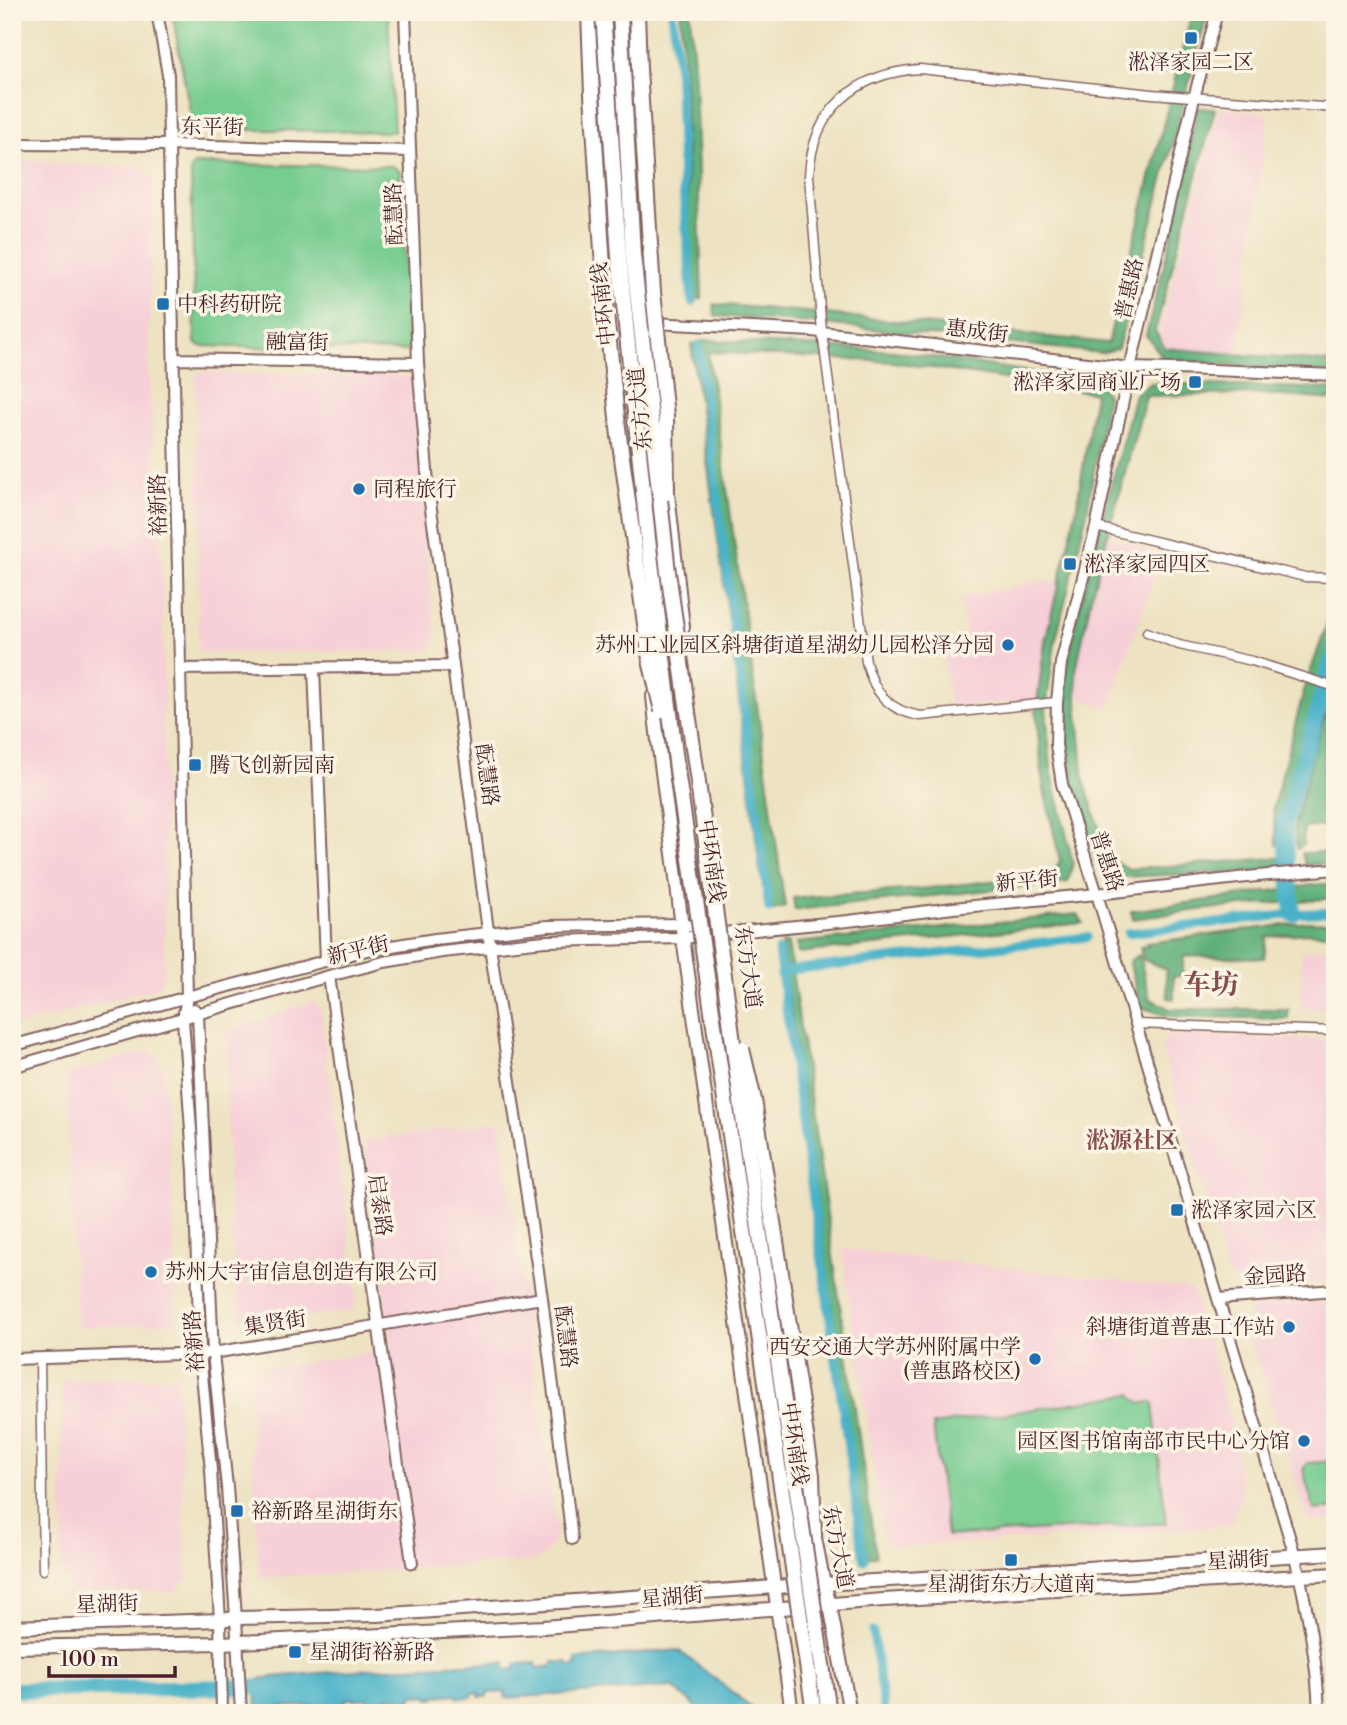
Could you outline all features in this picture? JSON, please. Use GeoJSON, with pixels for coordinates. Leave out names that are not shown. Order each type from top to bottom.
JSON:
{"type":"FeatureCollection","features":[{"type":"Feature","properties":{"kind":"highway"},"geometry":{"type":"LineString","coordinates":[[592,12],[592,94],[606,314],[619,436],[650,660],[678,777]]}},
{"type":"Feature","properties":{"kind":"highway","name":"中环南线"},"geometry":{"type":"LineString","coordinates":[[603,12],[620,270],[648,538],[678,777],[814,1713]]}},
{"type":"Feature","properties":{"kind":"highway","name":"中环南线"},"geometry":{"type":"LineString","coordinates":[[620,12],[633,255],[668,572],[761,1248],[829,1713]]}},
{"type":"Feature","properties":{"kind":"highway"},"geometry":{"type":"LineString","coordinates":[[637,12],[653,292],[666,416],[668,572]]}},
{"type":"Feature","properties":{"kind":"highway"},"geometry":{"type":"LineString","coordinates":[[726,986],[754,1100],[812,1475],[814,1537]]}},
{"type":"Feature","properties":{"kind":"main road","name":"东方大道"},"geometry":{"type":"LineString","coordinates":[[592,12],[615,322],[659,756],[792,1713]]}},
{"type":"Feature","properties":{"kind":"main road","name":"东方大道"},"geometry":{"type":"LineString","coordinates":[[630,12],[650,322],[678,589],[724,933],[814,1537],[850,1713]]}},
{"type":"Feature","properties":{"kind":"main road","name":"星湖街"},"geometry":{"type":"LineString","coordinates":[[12,1627],[377,1615],[774,1587],[1335,1553]]}},
{"type":"Feature","properties":{"kind":"main road","name":"星湖街"},"geometry":{"type":"LineString","coordinates":[[12,1647],[221,1643],[543,1627],[883,1600],[1335,1573]]}},
{"type":"Feature","properties":{"kind":"street","name":"裕新路"},"geometry":{"type":"LineString","coordinates":[[157,12],[169,75],[187,997],[183,1019],[194,1171],[200,1353],[211,1471],[220,1620],[222,1713]]}},
{"type":"Feature","properties":{"kind":"street","name":"酝慧路"},"geometry":{"type":"LineString","coordinates":[[405,12],[418,363],[429,495],[490,947],[542,1298],[572,1539]]}},
{"type":"Feature","properties":{"kind":"street","name":"普惠路"},"geometry":{"type":"LineString","coordinates":[[1217,12],[1130,368],[1096,527],[1061,663],[1056,702],[1056,745],[1062,784],[1295,1556],[1314,1649],[1319,1713]]}},
{"type":"Feature","properties":{"kind":"street"},"geometry":{"type":"LineString","coordinates":[[1056,702],[920,716],[892,705],[877,691],[866,662],[822,332],[809,176],[814,141],[828,114],[842,98],[857,87],[888,74],[912,70],[929,69],[1194,98],[1335,108]]}},
{"type":"Feature","properties":{"kind":"street","name":"东平街"},"geometry":{"type":"LineString","coordinates":[[12,145],[169,145],[410,151]]}},
{"type":"Feature","properties":{"kind":"street","name":"惠成街"},"geometry":{"type":"LineString","coordinates":[[615,322],[822,332],[1130,368],[1335,375]]}},
{"type":"Feature","properties":{"kind":"street","name":"融富街"},"geometry":{"type":"LineString","coordinates":[[175,359],[418,363]]}},
{"type":"Feature","properties":{"kind":"street"},"geometry":{"type":"LineString","coordinates":[[1096,527],[1305,577],[1335,578]]}},
{"type":"Feature","properties":{"kind":"street"},"geometry":{"type":"LineString","coordinates":[[1147,632],[1179,645],[1252,661],[1335,687]]}},
{"type":"Feature","properties":{"kind":"street"},"geometry":{"type":"LineString","coordinates":[[180,669],[453,666]]}},
{"type":"Feature","properties":{"kind":"street"},"geometry":{"type":"LineString","coordinates":[[314,668],[326,960]]}},
{"type":"Feature","properties":{"kind":"street","name":"新平街"},"geometry":{"type":"LineString","coordinates":[[12,1067],[329,976],[384,962],[442,952],[545,941],[683,939],[1335,869]]}},
{"type":"Feature","properties":{"kind":"street","name":"新平街"},"geometry":{"type":"LineString","coordinates":[[12,1046],[367,950],[548,926],[681,924],[724,933]]}},
{"type":"Feature","properties":{"kind":"street","name":"启泰路"},"geometry":{"type":"LineString","coordinates":[[329,976],[411,1563]]}},
{"type":"Feature","properties":{"kind":"street"},"geometry":{"type":"LineString","coordinates":[[187,997],[198,1014]]}},
{"type":"Feature","properties":{"kind":"street","name":"裕新路"},"geometry":{"type":"LineString","coordinates":[[198,1014],[214,1353],[227,1487],[240,1713]]}},
{"type":"Feature","properties":{"kind":"street"},"geometry":{"type":"LineString","coordinates":[[1136,1024],[1335,1031]]}},
{"type":"Feature","properties":{"kind":"street","name":"金园路"},"geometry":{"type":"LineString","coordinates":[[1218,1299],[1335,1290]]}},
{"type":"Feature","properties":{"kind":"street","name":"集贤街"},"geometry":{"type":"LineString","coordinates":[[12,1359],[214,1353],[542,1298]]}},
{"type":"Feature","properties":{"kind":"street"},"geometry":{"type":"LineString","coordinates":[[40,1359],[43,1570]]}},
{"type":"Feature","properties":{"kind":"shaded area","name":"淞泽家园商业广场"},"geometry":{"type":"Polygon","coordinates":[[[1219,108],[1269,114],[1236,362],[1170,356],[1159,331],[1219,108]]]}},
{"type":"Feature","properties":{"kind":"shaded area"},"geometry":{"type":"Polygon","coordinates":[[[12,159],[140,167],[154,181],[148,359],[163,590],[165,969],[159,987],[12,1027],[12,159]]]}},
{"type":"Feature","properties":{"kind":"shaded area"},"geometry":{"type":"Polygon","coordinates":[[[199,372],[410,377],[436,641],[432,650],[202,653],[198,650],[199,520],[195,378],[199,372]]]}},
{"type":"Feature","properties":{"kind":"shaded area"},"geometry":{"type":"Polygon","coordinates":[[[1104,535],[1162,555],[1108,709],[1071,695],[1076,654],[1104,535]]]}},
{"type":"Feature","properties":{"kind":"shaded area","name":"苏州工业园区斜塘街道星湖幼儿园松泽分园"},"geometry":{"type":"Polygon","coordinates":[[[1038,582],[1065,582],[1041,699],[950,707],[943,654],[968,651],[961,598],[1038,582]]]}},
{"type":"Feature","properties":{"kind":"shaded area"},"geometry":{"type":"Polygon","coordinates":[[[1314,948],[1335,948],[1335,1009],[1300,1008],[1302,950],[1314,951],[1314,948]]]}},
{"type":"Feature","properties":{"kind":"shaded area"},"geometry":{"type":"Polygon","coordinates":[[[313,1001],[320,1008],[357,1298],[352,1310],[347,1312],[246,1321],[238,1312],[229,1199],[226,1033],[313,1001]]]}},
{"type":"Feature","properties":{"kind":"shaded area"},"geometry":{"type":"Polygon","coordinates":[[[1167,1035],[1335,1040],[1335,1281],[1241,1287],[1227,1273],[1162,1048],[1167,1035]]]}},
{"type":"Feature","properties":{"kind":"shaded area"},"geometry":{"type":"Polygon","coordinates":[[[144,1052],[158,1057],[163,1068],[173,1210],[177,1323],[76,1327],[66,1075],[144,1052]]]}},
{"type":"Feature","properties":{"kind":"shaded area"},"geometry":{"type":"Polygon","coordinates":[[[500,1122],[556,1529],[549,1550],[534,1561],[259,1578],[249,1392],[255,1371],[392,1349],[364,1141],[500,1122]]]}},
{"type":"Feature","properties":{"kind":"shaded area","name":"西安交通大学苏州附属中学 (普惠路校区)"},"geometry":{"type":"Polygon","coordinates":[[[842,1249],[1192,1289],[1233,1428],[1242,1492],[1230,1526],[892,1547],[884,1541],[842,1249]]]}},
{"type":"Feature","properties":{"kind":"shaded area"},"geometry":{"type":"Polygon","coordinates":[[[1273,1302],[1335,1302],[1335,1519],[1309,1521],[1249,1335],[1249,1313],[1259,1305],[1273,1302]]]}},
{"type":"Feature","properties":{"kind":"shaded area"},"geometry":{"type":"Polygon","coordinates":[[[12,1374],[20,1374],[21,1581],[12,1581],[12,1374]]]}},
{"type":"Feature","properties":{"kind":"shaded area"},"geometry":{"type":"Polygon","coordinates":[[[177,1377],[187,1579],[174,1592],[70,1591],[62,1572],[62,1380],[177,1377]]]}},
{"type":"Feature","properties":{"kind":"green space"},"geometry":{"type":"Polygon","coordinates":[[[172,12],[388,12],[394,132],[190,127],[190,111],[172,12]]]}},
{"type":"Feature","properties":{"kind":"green space"},"geometry":{"type":"Polygon","coordinates":[[[680,12],[690,12],[695,79],[702,299],[690,299],[685,83],[680,12]]]}},
{"type":"Feature","properties":{"kind":"green space"},"geometry":{"type":"Polygon","coordinates":[[[1192,12],[1208,12],[1118,348],[1102,353],[813,323],[715,316],[714,304],[1108,343],[1192,12]]]}},
{"type":"Feature","properties":{"kind":"green space"},"geometry":{"type":"Polygon","coordinates":[[[1197,108],[1215,109],[1155,331],[1165,348],[1335,363],[1335,373],[1165,360],[1146,335],[1177,214],[1197,108]]]}},
{"type":"Feature","properties":{"kind":"green space"},"geometry":{"type":"Polygon","coordinates":[[[195,164],[392,166],[400,171],[410,347],[405,351],[201,346],[195,343],[191,169],[195,164]]]}},
{"type":"Feature","properties":{"kind":"green space"},"geometry":{"type":"Polygon","coordinates":[[[706,340],[894,351],[1098,382],[1107,395],[1087,512],[1055,643],[1046,709],[1051,770],[1073,863],[1068,882],[795,910],[793,898],[920,889],[1053,874],[1060,861],[1043,784],[1036,711],[1045,641],[1076,511],[1095,393],[893,362],[708,352],[785,907],[770,911],[760,871],[691,344],[706,340]]]}},
{"type":"Feature","properties":{"kind":"green space"},"geometry":{"type":"Polygon","coordinates":[[[1151,383],[1335,389],[1335,400],[1258,394],[1146,396],[1092,593],[1076,670],[1084,781],[1109,857],[1129,869],[1288,857],[1289,867],[1121,877],[1096,859],[1073,787],[1064,721],[1066,674],[1078,613],[1135,394],[1151,383]]]}},
{"type":"Feature","properties":{"kind":"green space"},"geometry":{"type":"Polygon","coordinates":[[[1335,601],[1335,644],[1286,817],[1287,842],[1277,845],[1273,808],[1304,690],[1335,601]]]}},
{"type":"Feature","properties":{"kind":"green space"},"geometry":{"type":"Polygon","coordinates":[[[1335,685],[1335,723],[1327,725],[1319,811],[1335,812],[1335,824],[1304,828],[1303,845],[1297,849],[1294,827],[1316,743],[1335,685]]]}},
{"type":"Feature","properties":{"kind":"green space"},"geometry":{"type":"Polygon","coordinates":[[[1335,852],[1335,863],[1305,865],[1302,853],[1335,852]]]}},
{"type":"Feature","properties":{"kind":"green space"},"geometry":{"type":"Polygon","coordinates":[[[1335,884],[1335,898],[1198,910],[1133,919],[1131,911],[1335,884]]]}},
{"type":"Feature","properties":{"kind":"green space"},"geometry":{"type":"Polygon","coordinates":[[[1078,914],[1083,923],[798,953],[796,943],[1078,914]]]}},
{"type":"Feature","properties":{"kind":"green space"},"geometry":{"type":"Polygon","coordinates":[[[1307,922],[1335,923],[1335,934],[1306,933],[1267,937],[1264,958],[1184,956],[1182,976],[1174,976],[1174,999],[1168,998],[1166,970],[1143,960],[1140,947],[1147,946],[1146,943],[1307,922]]]}},
{"type":"Feature","properties":{"kind":"green space"},"geometry":{"type":"Polygon","coordinates":[[[781,943],[788,943],[876,1556],[867,1558],[781,943]]]}},
{"type":"Feature","properties":{"kind":"green space"},"geometry":{"type":"Polygon","coordinates":[[[1139,955],[1150,999],[1170,1009],[1288,1009],[1288,1019],[1167,1016],[1141,1007],[1129,961],[1139,955]]]}},
{"type":"Feature","properties":{"kind":"green space"},"geometry":{"type":"Polygon","coordinates":[[[1132,1394],[1133,1398],[1142,1403],[1153,1402],[1166,1523],[947,1536],[933,1425],[1132,1394]]]}},
{"type":"Feature","properties":{"kind":"green space"},"geometry":{"type":"Polygon","coordinates":[[[1335,1461],[1335,1508],[1314,1510],[1303,1470],[1307,1463],[1335,1461]]]}},
{"type":"Feature","properties":{"kind":"water"},"geometry":{"type":"Polygon","coordinates":[[[678,1650],[759,1713],[704,1713],[672,1687],[506,1698],[505,1692],[487,1693],[487,1697],[479,1697],[479,1693],[472,1693],[472,1697],[458,1698],[456,1694],[435,1696],[435,1699],[429,1699],[428,1695],[412,1696],[412,1701],[399,1701],[399,1697],[386,1698],[386,1702],[369,1703],[368,1699],[346,1699],[346,1705],[279,1707],[279,1713],[257,1713],[256,1687],[260,1679],[272,1677],[505,1662],[505,1670],[515,1669],[515,1664],[536,1663],[537,1668],[553,1666],[553,1662],[567,1662],[568,1666],[576,1665],[576,1659],[678,1650]]]}},
{"type":"Feature","properties":{"kind":"waterway"},"geometry":{"type":"LineString","coordinates":[[672,12],[679,77],[682,178],[692,302]]}},
{"type":"Feature","properties":{"kind":"waterway"},"geometry":{"type":"LineString","coordinates":[[698,345],[769,909]]}},
{"type":"Feature","properties":{"kind":"waterway"},"geometry":{"type":"LineString","coordinates":[[1293,914],[1284,826],[1335,649]]}},
{"type":"Feature","properties":{"kind":"waterway"},"geometry":{"type":"LineString","coordinates":[[1128,933],[1293,914],[1335,912]]}},
{"type":"Feature","properties":{"kind":"waterway"},"geometry":{"type":"LineString","coordinates":[[781,971],[1087,937]]}},
{"type":"Feature","properties":{"kind":"waterway"},"geometry":{"type":"LineString","coordinates":[[778,951],[864,1560]]}},
{"type":"Feature","properties":{"kind":"waterway"},"geometry":{"type":"LineString","coordinates":[[873,1632],[884,1713]]}},
{"type":"Feature","properties":{"kind":"waterway"},"geometry":{"type":"LineString","coordinates":[[12,1690],[256,1687]]}},
{"type":"Feature","properties":{"kind":"place","name":"淞泽家园二区"},"geometry":{"type":"Point","coordinates":[1191,38]}},
{"type":"Feature","properties":{"kind":"place","name":"中科药研院"},"geometry":{"type":"Point","coordinates":[163,304]}},
{"type":"Feature","properties":{"kind":"place","name":"淞泽家园商业广场"},"geometry":{"type":"Point","coordinates":[1195,382]}},
{"type":"Feature","properties":{"kind":"place","name":"同程旅行"},"geometry":{"type":"Point","coordinates":[359,489]}},
{"type":"Feature","properties":{"kind":"place","name":"淞泽家园四区"},"geometry":{"type":"Point","coordinates":[1070,564]}},
{"type":"Feature","properties":{"kind":"place","name":"苏州工业园区斜塘街道星湖幼儿园松泽分园"},"geometry":{"type":"Point","coordinates":[1008,645]}},
{"type":"Feature","properties":{"kind":"place","name":"腾飞创新园南"},"geometry":{"type":"Point","coordinates":[195,765]}},
{"type":"Feature","properties":{"kind":"place","name":"淞泽家园六区"},"geometry":{"type":"Point","coordinates":[1177,1210]}},
{"type":"Feature","properties":{"kind":"place","name":"苏州大宇宙信息创造有限公司"},"geometry":{"type":"Point","coordinates":[151,1272]}},
{"type":"Feature","properties":{"kind":"place","name":"斜塘街道普惠工作站"},"geometry":{"type":"Point","coordinates":[1289,1327]}},
{"type":"Feature","properties":{"kind":"place","name":"西安交通大学苏州附属中学 (普惠路校区)"},"geometry":{"type":"Point","coordinates":[1035,1359]}},
{"type":"Feature","properties":{"kind":"place","name":"园区图书馆南部市民中心分馆"},"geometry":{"type":"Point","coordinates":[1304,1441]}},
{"type":"Feature","properties":{"kind":"place","name":"裕新路星湖街东"},"geometry":{"type":"Point","coordinates":[237,1511]}},
{"type":"Feature","properties":{"kind":"place","name":"星湖街东方大道南"},"geometry":{"type":"Point","coordinates":[1011,1560]}},
{"type":"Feature","properties":{"kind":"place","name":"星湖街裕新路"},"geometry":{"type":"Point","coordinates":[295,1652]}},
{"type":"Feature","properties":{"kind":"district","name":"车坊"},"geometry":{"type":"Point","coordinates":[1211,984]}},
{"type":"Feature","properties":{"kind":"district","name":"淞源社区"},"geometry":{"type":"Point","coordinates":[1132,1140]}}]}
